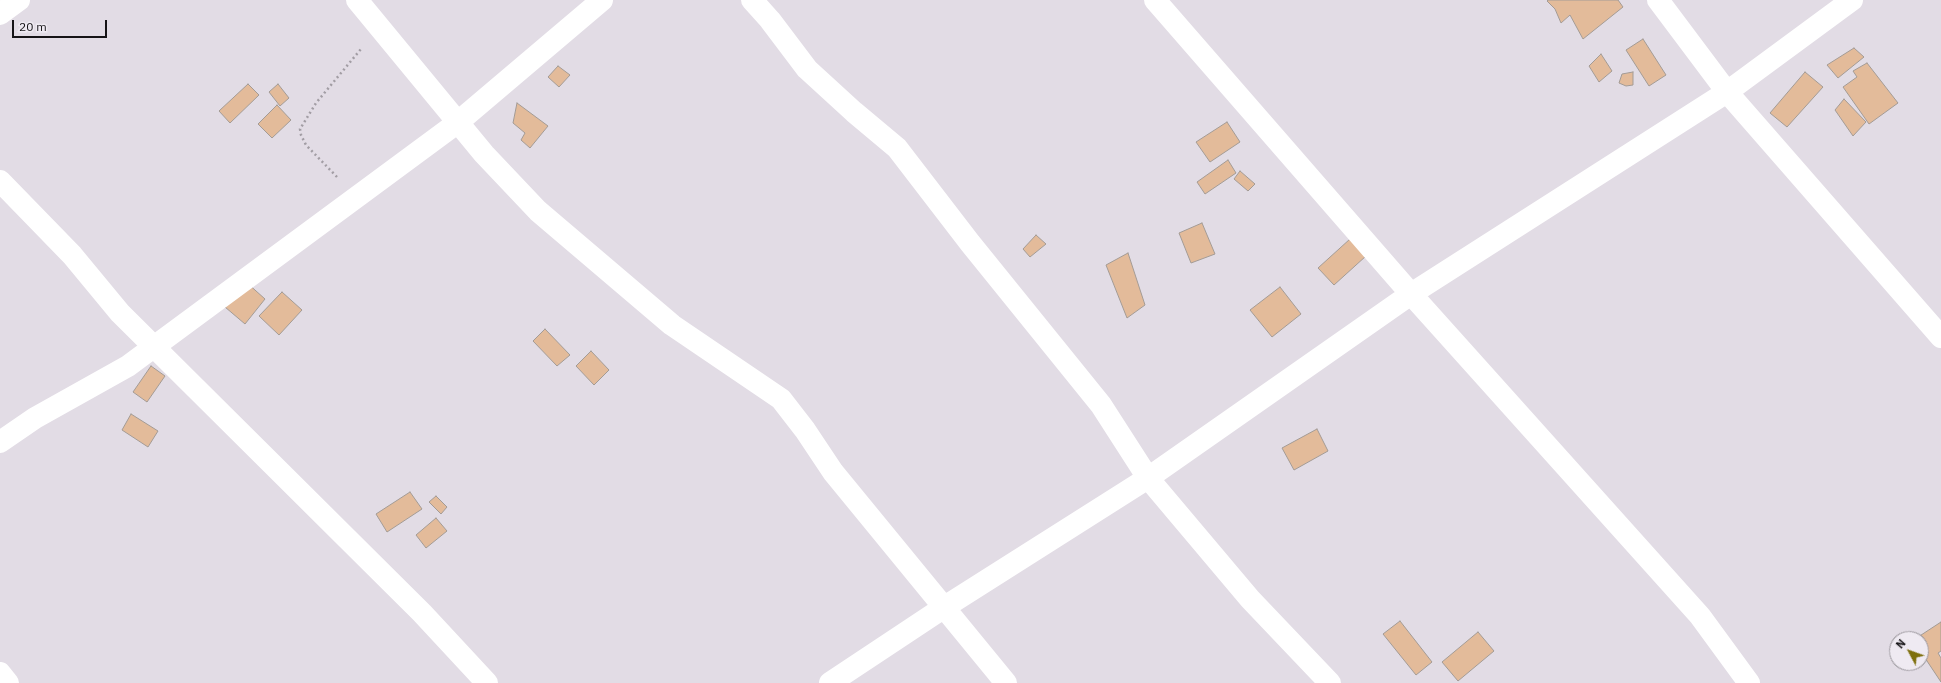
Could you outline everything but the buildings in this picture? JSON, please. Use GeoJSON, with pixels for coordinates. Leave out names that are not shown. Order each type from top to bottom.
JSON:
{"type":"FeatureCollection","features":[{"type":"Feature","properties":{"kind":"street"},"geometry":{"type":"LineString","coordinates":[[0,14],[19,0]]}},
{"type":"Feature","properties":{"kind":"street"},"geometry":{"type":"LineString","coordinates":[[357,0],[457,123],[538,211],[672,325],[781,399],[805,430],[833,472],[874,520],[943,608],[1006,683]]}},
{"type":"Feature","properties":{"kind":"street"},"geometry":{"type":"LineString","coordinates":[[0,442],[35,418],[128,366],[457,123],[602,0]]}},
{"type":"Feature","properties":{"kind":"street"},"geometry":{"type":"LineString","coordinates":[[752,0],[770,20],[807,69],[854,112],[898,148],[970,243],[1101,405],[1148,478],[1250,599],[1330,683]]}},
{"type":"Feature","properties":{"kind":"street"},"geometry":{"type":"LineString","coordinates":[[1155,0],[1411,294],[1700,616],[1749,683]]}},
{"type":"Feature","properties":{"kind":"street"},"geometry":{"type":"LineString","coordinates":[[1658,0],[1727,92],[1941,337]]}},
{"type":"Feature","properties":{"kind":"street"},"geometry":{"type":"LineString","coordinates":[[830,683],[943,608],[1148,478],[1411,294],[1727,92],[1852,0]]}},
{"type":"Feature","properties":{"kind":"street"},"geometry":{"type":"LineString","coordinates":[[0,181],[72,255],[120,313],[155,346],[422,613],[487,683]]}},
{"type":"Feature","properties":{"kind":"street"},"geometry":{"type":"LineString","coordinates":[[0,673],[8,683]]}},
{"type":"Feature","properties":{"kind":"path"},"geometry":{"type":"LineString","coordinates":[[356,198],[306,145],[300,129],[316,102],[380,28]]}}]}
